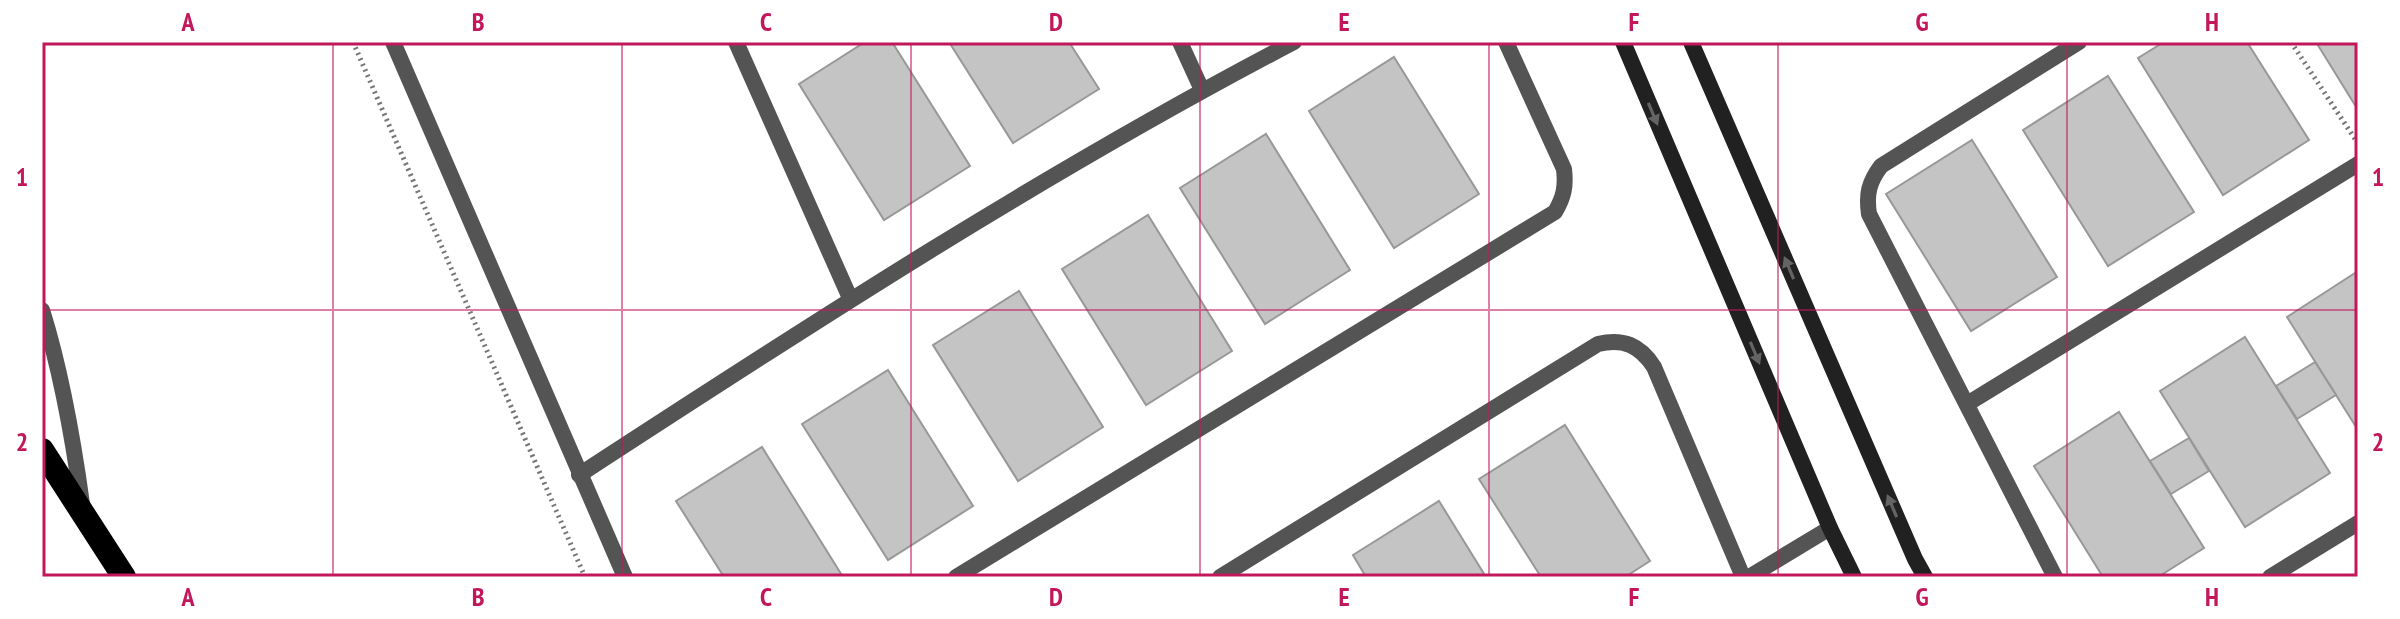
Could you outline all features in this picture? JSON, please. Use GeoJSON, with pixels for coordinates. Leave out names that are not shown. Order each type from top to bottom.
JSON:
{"type":"FeatureCollection","features":[{"type":"Feature","properties":{"kind":"highway"},"geometry":{"type":"LineString","coordinates":[[42,450],[124,577]]}},
{"type":"Feature","properties":{"kind":"street"},"geometry":{"type":"LineString","coordinates":[[393,42],[625,577]]}},
{"type":"Feature","properties":{"kind":"street"},"geometry":{"type":"LineString","coordinates":[[736,42],[850,298]]}},
{"type":"Feature","properties":{"kind":"street"},"geometry":{"type":"LineString","coordinates":[[1180,42],[1202,90]]}},
{"type":"Feature","properties":{"kind":"street"},"geometry":{"type":"LineString","coordinates":[[579,475],[850,298],[1202,90],[1294,42]]}},
{"type":"Feature","properties":{"kind":"street"},"geometry":{"type":"LineString","coordinates":[[956,577],[1555,212],[1563,199],[1566,184],[1564,169],[1506,42]]}},
{"type":"Feature","properties":{"kind":"street"},"geometry":{"type":"LineString","coordinates":[[1623,42],[1830,528],[1854,577]]}},
{"type":"Feature","properties":{"kind":"street"},"geometry":{"type":"LineString","coordinates":[[1691,42],[1925,577]]}},
{"type":"Feature","properties":{"kind":"street"},"geometry":{"type":"LineString","coordinates":[[2055,577],[1869,214],[1868,188],[1881,166],[2079,42]]}},
{"type":"Feature","properties":{"kind":"street"},"geometry":{"type":"LineString","coordinates":[[1967,404],[2358,164]]}},
{"type":"Feature","properties":{"kind":"street"},"geometry":{"type":"LineString","coordinates":[[42,310],[58,362],[82,510]]}},
{"type":"Feature","properties":{"kind":"street"},"geometry":{"type":"LineString","coordinates":[[1220,577],[1598,344],[1611,341],[1637,347],[1647,355],[1654,367],[1746,577],[1830,528]]}},
{"type":"Feature","properties":{"kind":"street"},"geometry":{"type":"LineString","coordinates":[[2270,577],[2358,523]]}},
{"type":"Feature","properties":{"kind":"path"},"geometry":{"type":"LineString","coordinates":[[353,42],[585,577]]}},
{"type":"Feature","properties":{"kind":"path"},"geometry":{"type":"LineString","coordinates":[[2291,42],[2358,143]]}},
{"type":"Feature","properties":{"kind":"building"},"geometry":{"type":"Polygon","coordinates":[[[865,42],[892,42],[970,166],[884,220],[799,84],[865,42]]]}},
{"type":"Feature","properties":{"kind":"building"},"geometry":{"type":"Polygon","coordinates":[[[949,42],[1069,42],[1099,89],[1013,143],[949,42]]]}},
{"type":"Feature","properties":{"kind":"building"},"geometry":{"type":"Polygon","coordinates":[[[2164,42],[2247,42],[2309,140],[2223,195],[2138,58],[2164,42]]]}},
{"type":"Feature","properties":{"kind":"building"},"geometry":{"type":"Polygon","coordinates":[[[2316,42],[2358,42],[2358,110],[2316,42]]]}},
{"type":"Feature","properties":{"kind":"building"},"geometry":{"type":"Polygon","coordinates":[[[1394,57],[1479,194],[1394,248],[1309,111],[1394,57]]]}},
{"type":"Feature","properties":{"kind":"building"},"geometry":{"type":"Polygon","coordinates":[[[2108,76],[2194,212],[2108,266],[2023,130],[2108,76]]]}},
{"type":"Feature","properties":{"kind":"building"},"geometry":{"type":"Polygon","coordinates":[[[1266,134],[1350,270],[1265,324],[1180,188],[1266,134]]]}},
{"type":"Feature","properties":{"kind":"building"},"geometry":{"type":"Polygon","coordinates":[[[1972,140],[2057,277],[1971,331],[1886,194],[1972,140]]]}},
{"type":"Feature","properties":{"kind":"building"},"geometry":{"type":"Polygon","coordinates":[[[1148,215],[1232,351],[1146,405],[1062,269],[1148,215]]]}},
{"type":"Feature","properties":{"kind":"building"},"geometry":{"type":"Polygon","coordinates":[[[2358,271],[2358,430],[2287,317],[2358,271]]]}},
{"type":"Feature","properties":{"kind":"building"},"geometry":{"type":"Polygon","coordinates":[[[1019,291],[1103,427],[1018,481],[933,345],[1019,291]]]}},
{"type":"Feature","properties":{"kind":"building"},"geometry":{"type":"Polygon","coordinates":[[[2245,337],[2330,473],[2245,527],[2160,391],[2245,337]]]}},
{"type":"Feature","properties":{"kind":"building"},"geometry":{"type":"Polygon","coordinates":[[[2315,362],[2336,395],[2297,419],[2276,386],[2315,362]]]}},
{"type":"Feature","properties":{"kind":"building"},"geometry":{"type":"Polygon","coordinates":[[[888,370],[973,506],[888,560],[802,424],[888,370]]]}},
{"type":"Feature","properties":{"kind":"building"},"geometry":{"type":"Polygon","coordinates":[[[2119,412],[2204,548],[2158,577],[2103,577],[2034,466],[2119,412]]]}},
{"type":"Feature","properties":{"kind":"building"},"geometry":{"type":"Polygon","coordinates":[[[1565,425],[1650,561],[1625,577],[1541,577],[1479,479],[1565,425]]]}},
{"type":"Feature","properties":{"kind":"building"},"geometry":{"type":"Polygon","coordinates":[[[2189,438],[2209,471],[2171,494],[2150,461],[2189,438]]]}},
{"type":"Feature","properties":{"kind":"building"},"geometry":{"type":"Polygon","coordinates":[[[762,447],[843,577],[724,577],[676,501],[762,447]]]}},
{"type":"Feature","properties":{"kind":"building"},"geometry":{"type":"Polygon","coordinates":[[[1439,501],[1486,577],[1366,577],[1353,555],[1439,501]]]}}]}
